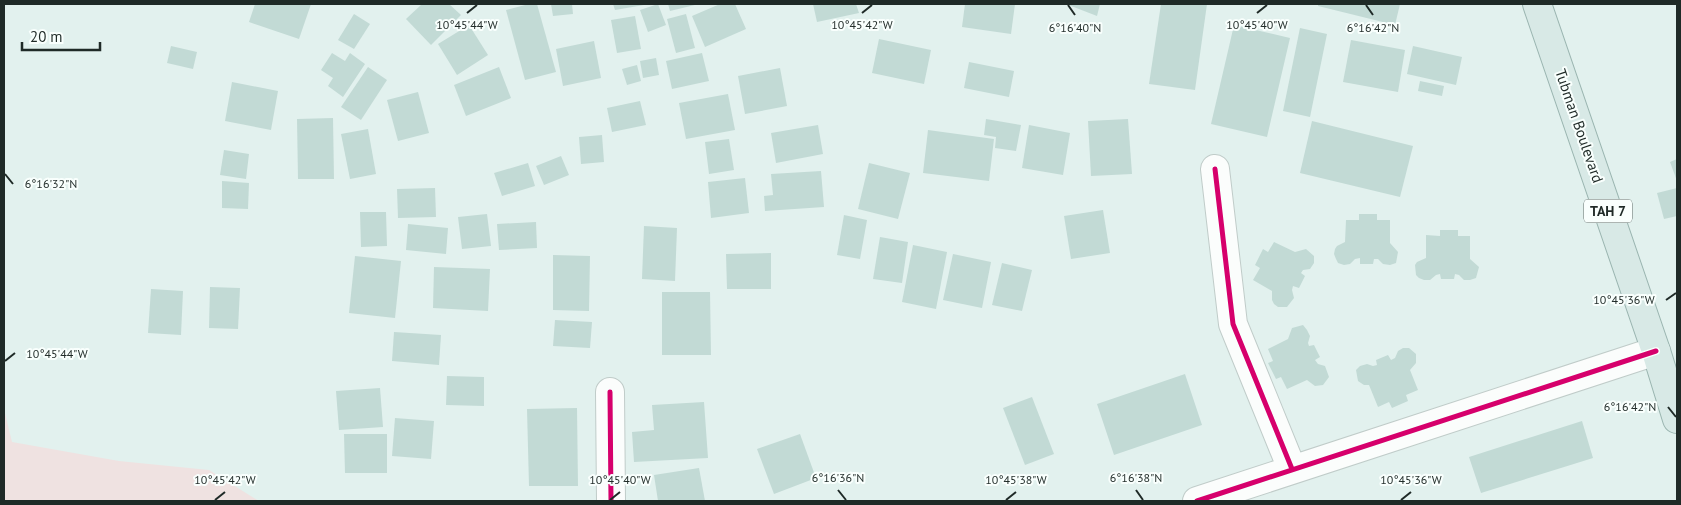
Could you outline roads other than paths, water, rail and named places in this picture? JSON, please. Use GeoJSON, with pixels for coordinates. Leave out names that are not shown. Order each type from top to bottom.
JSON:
{"type":"FeatureCollection","features":[{"type":"Feature","properties":{"kind":"highway","name":"Tubman Boulevard"},"geometry":{"type":"LineString","coordinates":[[1538,4],[1677,418]]}},
{"type":"Feature","properties":{"kind":"street"},"geometry":{"type":"LineString","coordinates":[[1215,169],[1233,324],[1292,469]]}},
{"type":"Feature","properties":{"kind":"street"},"geometry":{"type":"LineString","coordinates":[[1197,501],[1237,494],[1292,469],[1656,351]]}},
{"type":"Feature","properties":{"kind":"street"},"geometry":{"type":"LineString","coordinates":[[610,392],[611,501]]}}]}
